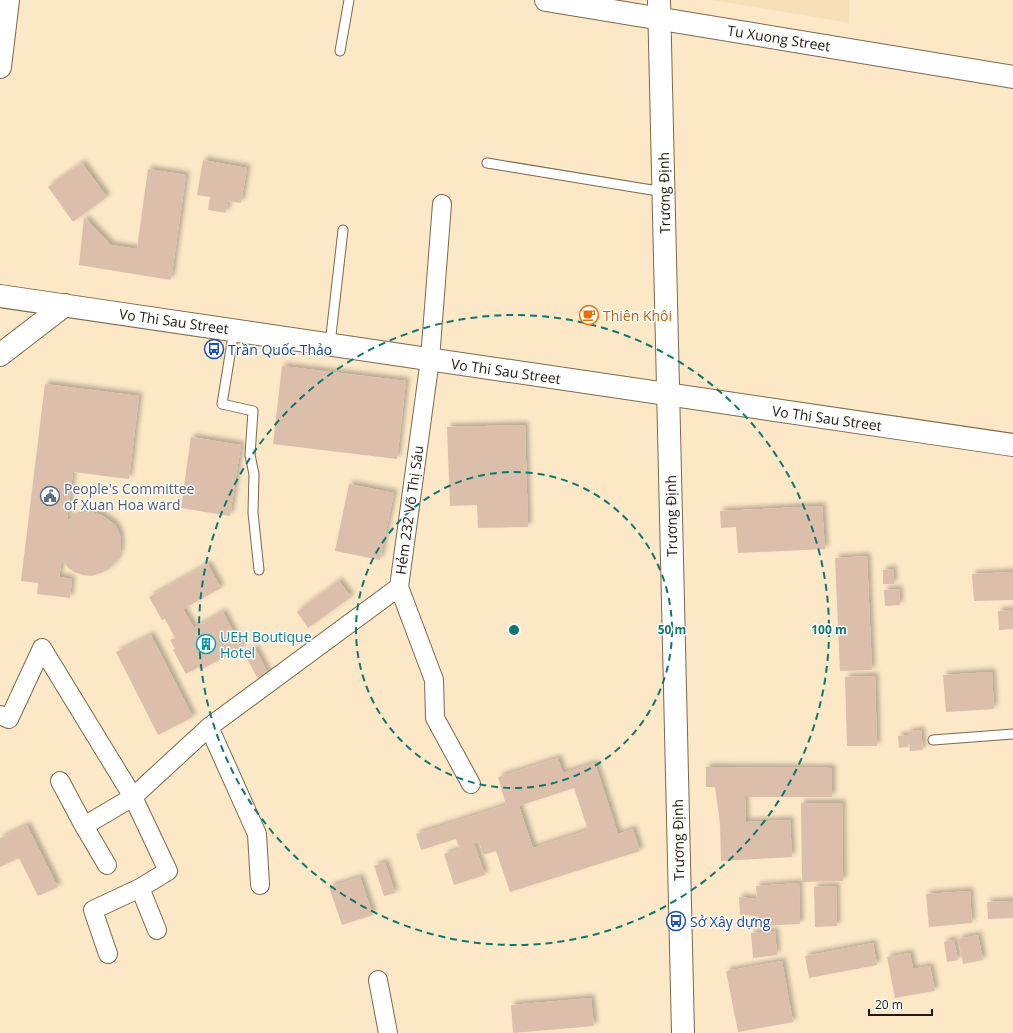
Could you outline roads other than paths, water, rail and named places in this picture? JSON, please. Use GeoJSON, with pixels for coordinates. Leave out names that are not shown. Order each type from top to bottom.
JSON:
{"type":"FeatureCollection","features":[{"type":"Feature","properties":{"kind":"street"},"geometry":{"type":"LineString","coordinates":[[0,67],[8,0]]}},
{"type":"Feature","properties":{"kind":"street","name":"Tu Xuong Street"},"geometry":{"type":"LineString","coordinates":[[546,0],[659,9],[1013,76]]}},
{"type":"Feature","properties":{"kind":"street","name":"Trương Định"},"geometry":{"type":"LineString","coordinates":[[659,9],[682,1033]]}},
{"type":"Feature","properties":{"kind":"street","name":"Hẻm 232 Võ Thị Sáu"},"geometry":{"type":"LineString","coordinates":[[84,826],[133,797],[210,727],[399,587],[430,359],[442,204]]}},
{"type":"Feature","properties":{"kind":"street","name":"Vo Thi Sau Street"},"geometry":{"type":"LineString","coordinates":[[0,296],[1013,446]]}},
{"type":"Feature","properties":{"kind":"street"},"geometry":{"type":"LineString","coordinates":[[0,356],[65,305]]}},
{"type":"Feature","properties":{"kind":"street"},"geometry":{"type":"LineString","coordinates":[[399,587],[434,680],[435,718],[471,784]]}},
{"type":"Feature","properties":{"kind":"street"},"geometry":{"type":"LineString","coordinates":[[0,715],[10,719],[42,648],[133,797],[168,871],[140,888],[93,910],[108,954]]}},
{"type":"Feature","properties":{"kind":"street"},"geometry":{"type":"LineString","coordinates":[[210,727],[257,834],[260,886]]}},
{"type":"Feature","properties":{"kind":"street"},"geometry":{"type":"LineString","coordinates":[[60,782],[107,865]]}},
{"type":"Feature","properties":{"kind":"street"},"geometry":{"type":"LineString","coordinates":[[140,888],[157,930]]}},
{"type":"Feature","properties":{"kind":"street"},"geometry":{"type":"LineString","coordinates":[[378,980],[388,1033]]}},
{"type":"Feature","properties":{"kind":"lane"},"geometry":{"type":"LineString","coordinates":[[340,51],[349,0]]}},
{"type":"Feature","properties":{"kind":"lane"},"geometry":{"type":"LineString","coordinates":[[488,163],[664,192]]}},
{"type":"Feature","properties":{"kind":"lane"},"geometry":{"type":"LineString","coordinates":[[330,344],[343,230]]}},
{"type":"Feature","properties":{"kind":"lane"},"geometry":{"type":"LineString","coordinates":[[234,330],[222,404],[254,410],[250,455],[254,474],[253,514],[259,570]]}},
{"type":"Feature","properties":{"kind":"lane"},"geometry":{"type":"LineString","coordinates":[[933,740],[1013,734]]}},
{"type":"Feature","properties":{"kind":"place","name":"Thiên Khôi"},"geometry":{"type":"Point","coordinates":[589,315]}},
{"type":"Feature","properties":{"kind":"place","name":"Trần Quốc Thảo"},"geometry":{"type":"Point","coordinates":[214,349]}},
{"type":"Feature","properties":{"kind":"place","name":"People's Committee of Xuan Hoa ward"},"geometry":{"type":"Point","coordinates":[50,496]}},
{"type":"Feature","properties":{"kind":"place","name":"UEH Boutique Hotel"},"geometry":{"type":"Point","coordinates":[206,644]}},
{"type":"Feature","properties":{"kind":"place","name":"Sở Xây dựng"},"geometry":{"type":"Point","coordinates":[676,921]}}]}
